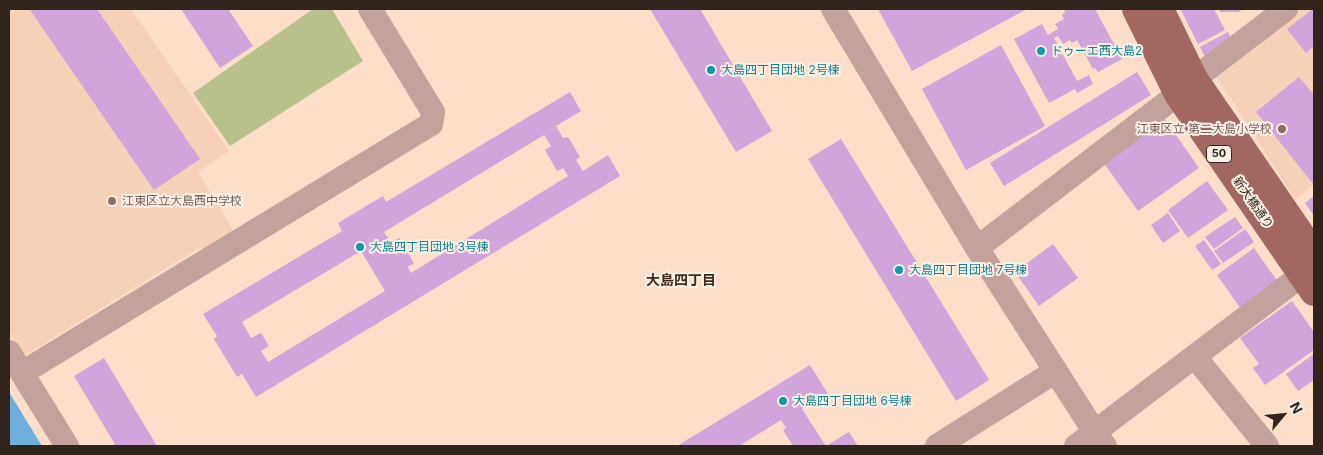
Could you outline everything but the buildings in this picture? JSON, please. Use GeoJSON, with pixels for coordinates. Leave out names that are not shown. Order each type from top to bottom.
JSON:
{"type":"FeatureCollection","features":[{"type":"Feature","properties":{"kind":"main road","name":"新大橋通り"},"geometry":{"type":"LineString","coordinates":[[1136,9],[1186,87],[1311,272]]}},
{"type":"Feature","properties":{"kind":"main road","name":"新大橋通り"},"geometry":{"type":"LineString","coordinates":[[1160,9],[1186,87]]}},
{"type":"Feature","properties":{"kind":"street"},"geometry":{"type":"LineString","coordinates":[[22,374],[431,124],[433,112],[370,9]]}},
{"type":"Feature","properties":{"kind":"street"},"geometry":{"type":"LineString","coordinates":[[833,9],[977,248],[1100,439]]}},
{"type":"Feature","properties":{"kind":"street"},"geometry":{"type":"LineString","coordinates":[[977,248],[1286,9]]}},
{"type":"Feature","properties":{"kind":"street"},"geometry":{"type":"LineString","coordinates":[[1076,446],[1100,439],[1195,357],[1311,272]]}},
{"type":"Feature","properties":{"kind":"street"},"geometry":{"type":"LineString","coordinates":[[9,352],[68,446]]}},
{"type":"Feature","properties":{"kind":"street"},"geometry":{"type":"LineString","coordinates":[[1195,357],[1267,446]]}},
{"type":"Feature","properties":{"kind":"street"},"geometry":{"type":"LineString","coordinates":[[937,446],[1056,371]]}},
{"type":"Feature","properties":{"kind":"shaded area","name":"江東区立大島西中学校"},"geometry":{"type":"Polygon","coordinates":[[[9,9],[131,9],[229,151],[198,172],[233,230],[232,233],[205,249],[197,249],[24,356],[9,332],[9,9]]]}},
{"type":"Feature","properties":{"kind":"shaded area","name":"江東区立 第二大島小学校"},"geometry":{"type":"Polygon","coordinates":[[[1300,9],[1314,9],[1314,184],[1295,199],[1214,73],[1300,9]]]}},
{"type":"Feature","properties":{"kind":"green space"},"geometry":{"type":"Polygon","coordinates":[[[313,9],[332,9],[363,61],[230,146],[193,93],[313,9]]]}},
{"type":"Feature","properties":{"kind":"water"},"geometry":{"type":"Polygon","coordinates":[[[9,392],[42,446],[9,446],[9,392]]]}},
{"type":"Feature","properties":{"kind":"place","name":"ドゥーエ西大島2"},"geometry":{"type":"Point","coordinates":[1041,51]}},
{"type":"Feature","properties":{"kind":"place","name":"大島四丁目団地 2号棟"},"geometry":{"type":"Point","coordinates":[711,70]}},
{"type":"Feature","properties":{"kind":"place","name":"江東区立 第二大島小学校"},"geometry":{"type":"Point","coordinates":[1282,129]}},
{"type":"Feature","properties":{"kind":"place","name":"江東区立大島西中学校"},"geometry":{"type":"Point","coordinates":[112,201]}},
{"type":"Feature","properties":{"kind":"place","name":"大島四丁目団地 3号棟"},"geometry":{"type":"Point","coordinates":[360,247]}},
{"type":"Feature","properties":{"kind":"place","name":"大島四丁目団地 7号棟"},"geometry":{"type":"Point","coordinates":[899,270]}},
{"type":"Feature","properties":{"kind":"place","name":"大島四丁目団地 6号棟"},"geometry":{"type":"Point","coordinates":[783,401]}},
{"type":"Feature","properties":{"kind":"district","name":"大島四丁目"},"geometry":{"type":"Point","coordinates":[681,281]}}]}
